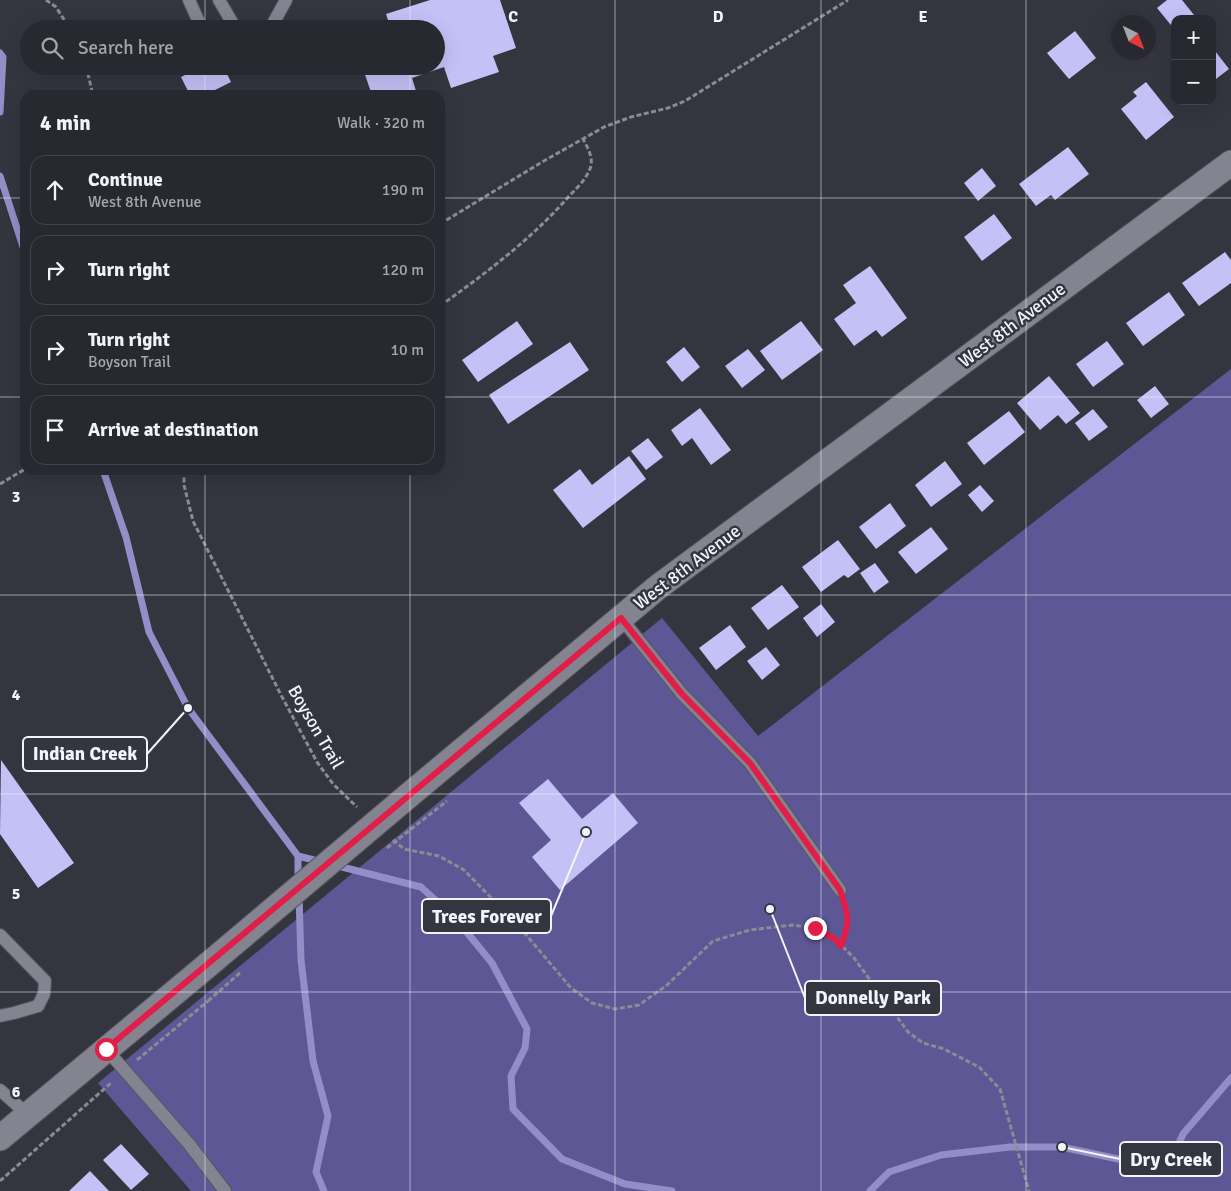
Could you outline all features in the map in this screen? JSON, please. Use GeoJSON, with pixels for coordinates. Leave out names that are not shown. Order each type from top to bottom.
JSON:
{"type":"FeatureCollection","features":[{"type":"Feature","properties":{"kind":"street","name":"West 8th Avenue"},"geometry":{"type":"LineString","coordinates":[[0,1138],[666,582],[1231,163]]}},
{"type":"Feature","properties":{"kind":"lane"},"geometry":{"type":"LineString","coordinates":[[189,0],[198,20]]}},
{"type":"Feature","properties":{"kind":"lane"},"geometry":{"type":"LineString","coordinates":[[219,0],[231,20]]}},
{"type":"Feature","properties":{"kind":"lane"},"geometry":{"type":"LineString","coordinates":[[275,20],[286,0]]}},
{"type":"Feature","properties":{"kind":"lane"},"geometry":{"type":"LineString","coordinates":[[621,618],[682,694],[750,763],[840,890]]}},
{"type":"Feature","properties":{"kind":"lane"},"geometry":{"type":"LineString","coordinates":[[0,935],[45,981],[44,994],[38,1006],[0,1016]]}},
{"type":"Feature","properties":{"kind":"lane"},"geometry":{"type":"LineString","coordinates":[[106,1049],[189,1144],[225,1191]]}},
{"type":"Feature","properties":{"kind":"lane"},"geometry":{"type":"LineString","coordinates":[[0,1090],[27,1114]]}},
{"type":"Feature","properties":{"kind":"path"},"geometry":{"type":"LineString","coordinates":[[46,0],[56,7],[64,20]]}},
{"type":"Feature","properties":{"kind":"path"},"geometry":{"type":"LineString","coordinates":[[445,221],[604,127],[685,101],[848,0]]}},
{"type":"Feature","properties":{"kind":"path"},"geometry":{"type":"LineString","coordinates":[[88,75],[93,90]]}},
{"type":"Feature","properties":{"kind":"path"},"geometry":{"type":"LineString","coordinates":[[445,302],[500,262],[549,218],[582,181],[590,170],[592,161],[583,139]]}},
{"type":"Feature","properties":{"kind":"path"},"geometry":{"type":"LineString","coordinates":[[0,484],[20,472]]}},
{"type":"Feature","properties":{"kind":"path","name":"Boyson Trail"},"geometry":{"type":"LineString","coordinates":[[184,475],[184,485],[193,521],[277,687],[317,762],[334,784],[360,809]]}},
{"type":"Feature","properties":{"kind":"path"},"geometry":{"type":"LineString","coordinates":[[389,836],[404,849],[439,856],[464,870],[517,924],[570,988],[592,1003],[615,1009],[639,1005],[667,985],[713,940],[750,930],[792,925],[815,928],[835,939],[854,958],[908,1032],[923,1043],[944,1049],[979,1067],[1000,1089],[1029,1191]]}},
{"type":"Feature","properties":{"kind":"path"},"geometry":{"type":"LineString","coordinates":[[840,890],[848,913],[846,936],[841,946]]}},
{"type":"Feature","properties":{"kind":"path"},"geometry":{"type":"LineString","coordinates":[[0,1181],[125,1070],[208,1001]]}},
{"type":"Feature","properties":{"kind":"shaded area"},"geometry":{"type":"Polygon","coordinates":[[[1231,369],[1231,1191],[191,1191],[98,1083],[662,618],[758,736],[1231,369]]]}},
{"type":"Feature","properties":{"kind":"building"},"geometry":{"type":"Polygon","coordinates":[[[430,0],[500,0],[516,48],[493,56],[499,72],[451,88],[445,70],[445,20],[388,20],[386,14],[430,0]]]}},
{"type":"Feature","properties":{"kind":"building"},"geometry":{"type":"Polygon","coordinates":[[[1167,0],[1182,0],[1194,15],[1171,15],[1171,25],[1157,8],[1167,0]]]}},
{"type":"Feature","properties":{"kind":"building"},"geometry":{"type":"Polygon","coordinates":[[[1075,31],[1096,58],[1069,79],[1047,53],[1075,31]]]}},
{"type":"Feature","properties":{"kind":"building"},"geometry":{"type":"Polygon","coordinates":[[[1216,52],[1229,69],[1216,79],[1216,52]]]}},
{"type":"Feature","properties":{"kind":"building"},"geometry":{"type":"Polygon","coordinates":[[[185,75],[228,75],[231,82],[215,90],[188,90],[181,77],[185,75]]]}},
{"type":"Feature","properties":{"kind":"building"},"geometry":{"type":"Polygon","coordinates":[[[365,75],[421,75],[412,78],[416,90],[370,90],[365,75]]]}},
{"type":"Feature","properties":{"kind":"building"},"geometry":{"type":"Polygon","coordinates":[[[1146,82],[1174,117],[1146,140],[1121,109],[1137,96],[1133,92],[1146,82]]]}},
{"type":"Feature","properties":{"kind":"building"},"geometry":{"type":"Polygon","coordinates":[[[1068,147],[1089,174],[1055,200],[1051,195],[1036,206],[1019,184],[1068,147]]]}},
{"type":"Feature","properties":{"kind":"building"},"geometry":{"type":"Polygon","coordinates":[[[982,168],[996,186],[978,201],[964,183],[982,168]]]}},
{"type":"Feature","properties":{"kind":"building"},"geometry":{"type":"Polygon","coordinates":[[[994,214],[1012,238],[982,261],[964,237],[994,214]]]}},
{"type":"Feature","properties":{"kind":"building"},"geometry":{"type":"Polygon","coordinates":[[[1225,252],[1231,260],[1231,283],[1199,306],[1182,283],[1225,252]]]}},
{"type":"Feature","properties":{"kind":"building"},"geometry":{"type":"Polygon","coordinates":[[[870,266],[907,318],[882,337],[876,330],[854,346],[834,319],[856,303],[843,285],[870,266]]]}},
{"type":"Feature","properties":{"kind":"building"},"geometry":{"type":"Polygon","coordinates":[[[1169,292],[1185,315],[1143,346],[1126,323],[1169,292]]]}},
{"type":"Feature","properties":{"kind":"building"},"geometry":{"type":"Polygon","coordinates":[[[517,321],[533,344],[478,382],[462,360],[517,321]]]}},
{"type":"Feature","properties":{"kind":"building"},"geometry":{"type":"Polygon","coordinates":[[[801,321],[823,350],[782,380],[760,351],[801,321]]]}},
{"type":"Feature","properties":{"kind":"building"},"geometry":{"type":"Polygon","coordinates":[[[1107,341],[1124,364],[1093,387],[1076,364],[1107,341]]]}},
{"type":"Feature","properties":{"kind":"building"},"geometry":{"type":"Polygon","coordinates":[[[570,342],[589,370],[508,424],[489,395],[570,342]]]}},
{"type":"Feature","properties":{"kind":"building"},"geometry":{"type":"Polygon","coordinates":[[[684,347],[700,367],[682,382],[666,362],[684,347]]]}},
{"type":"Feature","properties":{"kind":"building"},"geometry":{"type":"Polygon","coordinates":[[[748,349],[765,370],[742,388],[725,366],[748,349]]]}},
{"type":"Feature","properties":{"kind":"building"},"geometry":{"type":"Polygon","coordinates":[[[1049,376],[1080,413],[1066,424],[1058,415],[1040,430],[1017,403],[1049,376]]]}},
{"type":"Feature","properties":{"kind":"building"},"geometry":{"type":"Polygon","coordinates":[[[1155,386],[1169,404],[1151,418],[1137,400],[1155,386]]]}},
{"type":"Feature","properties":{"kind":"building"},"geometry":{"type":"Polygon","coordinates":[[[700,408],[731,450],[711,465],[692,438],[682,446],[671,430],[700,408]]]}},
{"type":"Feature","properties":{"kind":"building"},"geometry":{"type":"Polygon","coordinates":[[[1093,409],[1108,427],[1089,441],[1075,423],[1093,409]]]}},
{"type":"Feature","properties":{"kind":"building"},"geometry":{"type":"Polygon","coordinates":[[[1009,411],[1025,432],[984,465],[967,443],[1009,411]]]}},
{"type":"Feature","properties":{"kind":"building"},"geometry":{"type":"Polygon","coordinates":[[[648,438],[663,457],[646,470],[631,451],[648,438]]]}},
{"type":"Feature","properties":{"kind":"building"},"geometry":{"type":"Polygon","coordinates":[[[629,456],[646,479],[583,528],[553,490],[580,469],[592,485],[629,456]]]}},
{"type":"Feature","properties":{"kind":"building"},"geometry":{"type":"Polygon","coordinates":[[[945,461],[962,484],[931,507],[915,485],[945,461]]]}},
{"type":"Feature","properties":{"kind":"building"},"geometry":{"type":"Polygon","coordinates":[[[980,485],[994,501],[982,512],[968,495],[980,485]]]}},
{"type":"Feature","properties":{"kind":"building"},"geometry":{"type":"Polygon","coordinates":[[[890,503],[906,526],[876,549],[859,527],[890,503]]]}},
{"type":"Feature","properties":{"kind":"building"},"geometry":{"type":"Polygon","coordinates":[[[931,527],[948,549],[916,574],[898,552],[931,527]]]}},
{"type":"Feature","properties":{"kind":"building"},"geometry":{"type":"Polygon","coordinates":[[[838,540],[860,569],[848,578],[844,575],[821,592],[802,567],[838,540]]]}},
{"type":"Feature","properties":{"kind":"building"},"geometry":{"type":"Polygon","coordinates":[[[875,563],[889,582],[874,593],[860,573],[875,563]]]}},
{"type":"Feature","properties":{"kind":"building"},"geometry":{"type":"Polygon","coordinates":[[[782,585],[799,607],[768,630],[751,608],[782,585]]]}},
{"type":"Feature","properties":{"kind":"building"},"geometry":{"type":"Polygon","coordinates":[[[821,604],[835,622],[817,637],[803,618],[821,604]]]}},
{"type":"Feature","properties":{"kind":"building"},"geometry":{"type":"Polygon","coordinates":[[[730,625],[746,647],[716,670],[699,648],[730,625]]]}},
{"type":"Feature","properties":{"kind":"building"},"geometry":{"type":"Polygon","coordinates":[[[766,647],[780,665],[762,680],[747,661],[766,647]]]}},
{"type":"Feature","properties":{"kind":"building"},"geometry":{"type":"Polygon","coordinates":[[[1,760],[74,863],[38,888],[0,834],[1,760]]]}},
{"type":"Feature","properties":{"kind":"building"},"geometry":{"type":"Polygon","coordinates":[[[548,779],[582,819],[613,793],[638,823],[560,890],[532,857],[551,840],[519,803],[548,779]]]}},
{"type":"Feature","properties":{"kind":"building"},"geometry":{"type":"Polygon","coordinates":[[[121,1144],[149,1174],[131,1190],[103,1160],[121,1144]]]}},
{"type":"Feature","properties":{"kind":"building"},"geometry":{"type":"Polygon","coordinates":[[[90,1171],[109,1191],[69,1191],[90,1171]]]}},
{"type":"Feature","properties":{"kind":"waterway"},"geometry":{"type":"LineString","coordinates":[[0,53],[3,57],[0,112]]}},
{"type":"Feature","properties":{"kind":"waterway"},"geometry":{"type":"LineString","coordinates":[[0,176],[20,238]]}},
{"type":"Feature","properties":{"kind":"waterway"},"geometry":{"type":"LineString","coordinates":[[105,475],[126,537],[149,632],[188,708],[298,856],[298,880]]}},
{"type":"Feature","properties":{"kind":"waterway"},"geometry":{"type":"LineString","coordinates":[[298,856],[322,862]]}},
{"type":"Feature","properties":{"kind":"waterway"},"geometry":{"type":"LineString","coordinates":[[334,865],[421,887],[456,919],[492,963],[527,1029],[525,1048],[511,1076],[513,1109],[562,1159],[625,1184],[672,1191]]}},
{"type":"Feature","properties":{"kind":"waterway"},"geometry":{"type":"LineString","coordinates":[[299,896],[301,960],[313,1061],[328,1116],[316,1172],[324,1191]]}},
{"type":"Feature","properties":{"kind":"waterway"},"geometry":{"type":"LineString","coordinates":[[870,1191],[889,1172],[941,1155],[1010,1147],[1062,1147],[1118,1159],[1153,1170],[1171,1162],[1183,1134],[1231,1078]]}},
{"type":"Feature","properties":{"kind":"place","name":"Indian Creek"},"geometry":{"type":"Point","coordinates":[188,708]}},
{"type":"Feature","properties":{"kind":"place","name":"Trees Forever"},"geometry":{"type":"Point","coordinates":[586,832]}},
{"type":"Feature","properties":{"kind":"place","name":"Donnelly Park"},"geometry":{"type":"Point","coordinates":[770,909]}},
{"type":"Feature","properties":{"kind":"place","name":"Dry Creek"},"geometry":{"type":"Point","coordinates":[1062,1147]}},
{"type":"Feature","properties":{"kind":"route"},"geometry":{"type":"LineString","coordinates":[[106,1049],[621,618],[682,694],[750,763],[840,890],[848,913],[846,936],[841,946],[835,939],[815,928]]}}]}
